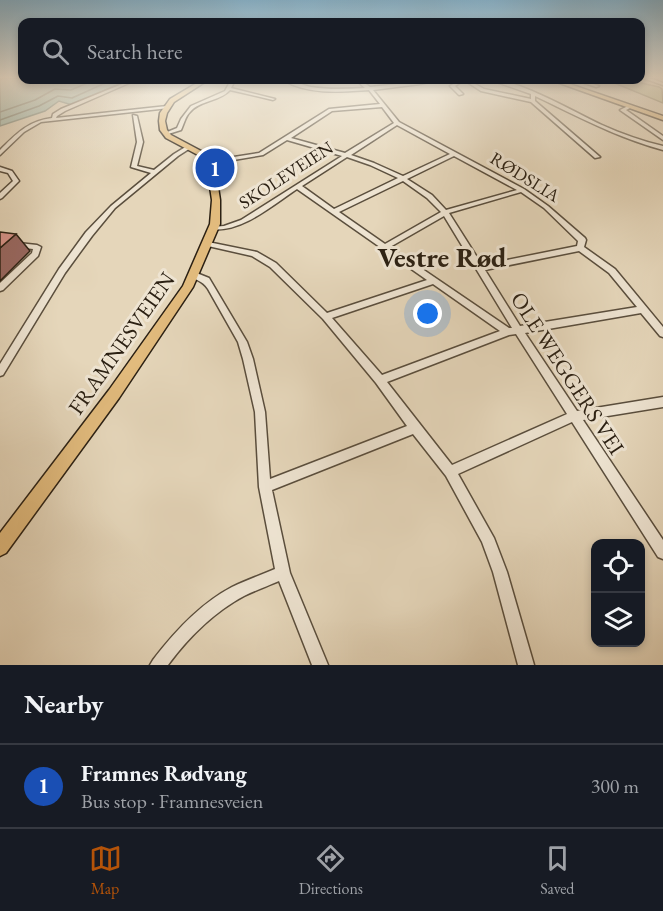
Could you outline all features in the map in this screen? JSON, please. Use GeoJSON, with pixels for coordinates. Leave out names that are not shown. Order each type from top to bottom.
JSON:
{"type":"FeatureCollection","features":[{"type":"Feature","properties":{"kind":"main road"},"geometry":{"type":"LineString","coordinates":[[166,109],[162,124],[167,134],[206,157],[210,162]]}},
{"type":"Feature","properties":{"kind":"main road"},"geometry":{"type":"LineString","coordinates":[[638,109],[663,118]]}},
{"type":"Feature","properties":{"kind":"main road","name":"FRAMNESVEIEN"},"geometry":{"type":"LineString","coordinates":[[0,547],[169,317],[194,275],[213,228],[216,200],[210,162]]}},
{"type":"Feature","properties":{"kind":"street"},"geometry":{"type":"LineString","coordinates":[[54,118],[65,109]]}},
{"type":"Feature","properties":{"kind":"street"},"geometry":{"type":"LineString","coordinates":[[0,153],[29,126],[54,118],[146,109]]}},
{"type":"Feature","properties":{"kind":"street"},"geometry":{"type":"LineString","coordinates":[[167,134],[179,129],[181,119],[189,109]]}},
{"type":"Feature","properties":{"kind":"street"},"geometry":{"type":"LineString","coordinates":[[210,162],[258,155],[332,110],[342,109]]}},
{"type":"Feature","properties":{"kind":"street"},"geometry":{"type":"LineString","coordinates":[[386,109],[397,123]]}},
{"type":"Feature","properties":{"kind":"street"},"geometry":{"type":"LineString","coordinates":[[541,109],[597,157]]}},
{"type":"Feature","properties":{"kind":"street"},"geometry":{"type":"LineString","coordinates":[[566,109],[599,125],[663,148]]}},
{"type":"Feature","properties":{"kind":"street"},"geometry":{"type":"LineString","coordinates":[[624,109],[622,110],[663,138]]}},
{"type":"Feature","properties":{"kind":"street"},"geometry":{"type":"LineString","coordinates":[[135,116],[140,142],[134,167],[156,172]]}},
{"type":"Feature","properties":{"kind":"street","name":"RØDSLIA"},"geometry":{"type":"LineString","coordinates":[[397,123],[522,190],[582,240],[580,248],[612,271],[663,333]]}},
{"type":"Feature","properties":{"kind":"street","name":"SKOLEVEIEN"},"geometry":{"type":"LineString","coordinates":[[213,228],[225,228],[243,221],[397,123]]}},
{"type":"Feature","properties":{"kind":"street","name":"OLE WEGGERS VEI"},"geometry":{"type":"LineString","coordinates":[[286,138],[344,155],[405,177],[434,199],[445,212],[479,268],[513,331],[575,416],[663,552]]}},
{"type":"Feature","properties":{"kind":"street"},"geometry":{"type":"LineString","coordinates":[[0,372],[82,243],[113,207],[176,156],[191,148]]}},
{"type":"Feature","properties":{"kind":"street"},"geometry":{"type":"LineString","coordinates":[[335,210],[454,154]]}},
{"type":"Feature","properties":{"kind":"street"},"geometry":{"type":"LineString","coordinates":[[0,170],[10,172],[16,181],[0,197]]}},
{"type":"Feature","properties":{"kind":"street"},"geometry":{"type":"LineString","coordinates":[[297,186],[335,210],[433,281],[513,331]]}},
{"type":"Feature","properties":{"kind":"street"},"geometry":{"type":"LineString","coordinates":[[384,247],[445,212],[522,190]]}},
{"type":"Feature","properties":{"kind":"street"},"geometry":{"type":"LineString","coordinates":[[0,243],[35,246],[37,250],[0,288]]}},
{"type":"Feature","properties":{"kind":"street"},"geometry":{"type":"LineString","coordinates":[[208,244],[240,250],[265,259],[326,317],[380,380],[450,472],[487,538],[500,572],[526,665]]}},
{"type":"Feature","properties":{"kind":"street"},"geometry":{"type":"LineString","coordinates":[[479,268],[580,248]]}},
{"type":"Feature","properties":{"kind":"street"},"geometry":{"type":"LineString","coordinates":[[194,275],[206,280],[212,287],[242,342],[260,412],[266,487],[283,573],[320,665]]}},
{"type":"Feature","properties":{"kind":"street"},"geometry":{"type":"LineString","coordinates":[[326,317],[433,281]]}},
{"type":"Feature","properties":{"kind":"street"},"geometry":{"type":"LineString","coordinates":[[380,380],[513,331],[644,309]]}},
{"type":"Feature","properties":{"kind":"street"},"geometry":{"type":"LineString","coordinates":[[450,472],[575,416],[663,402]]}},
{"type":"Feature","properties":{"kind":"street"},"geometry":{"type":"LineString","coordinates":[[266,487],[415,428]]}},
{"type":"Feature","properties":{"kind":"street"},"geometry":{"type":"LineString","coordinates":[[158,665],[197,622],[218,604],[234,594],[283,573]]}},
{"type":"Feature","properties":{"kind":"water"},"geometry":{"type":"Polygon","coordinates":[[[0,109],[48,109],[45,111],[0,126],[0,109]]]}},
{"type":"Feature","properties":{"kind":"building"},"geometry":{"type":"Polygon","coordinates":[[[0,232],[16,234],[0,248],[0,232]]]}},
{"type":"Feature","properties":{"kind":"place","name":"Framnes Rødvang"},"geometry":{"type":"Point","coordinates":[215,168]}},
{"type":"Feature","properties":{"kind":"district","name":"Vestre Rød"},"geometry":{"type":"Point","coordinates":[442,257]}}]}
